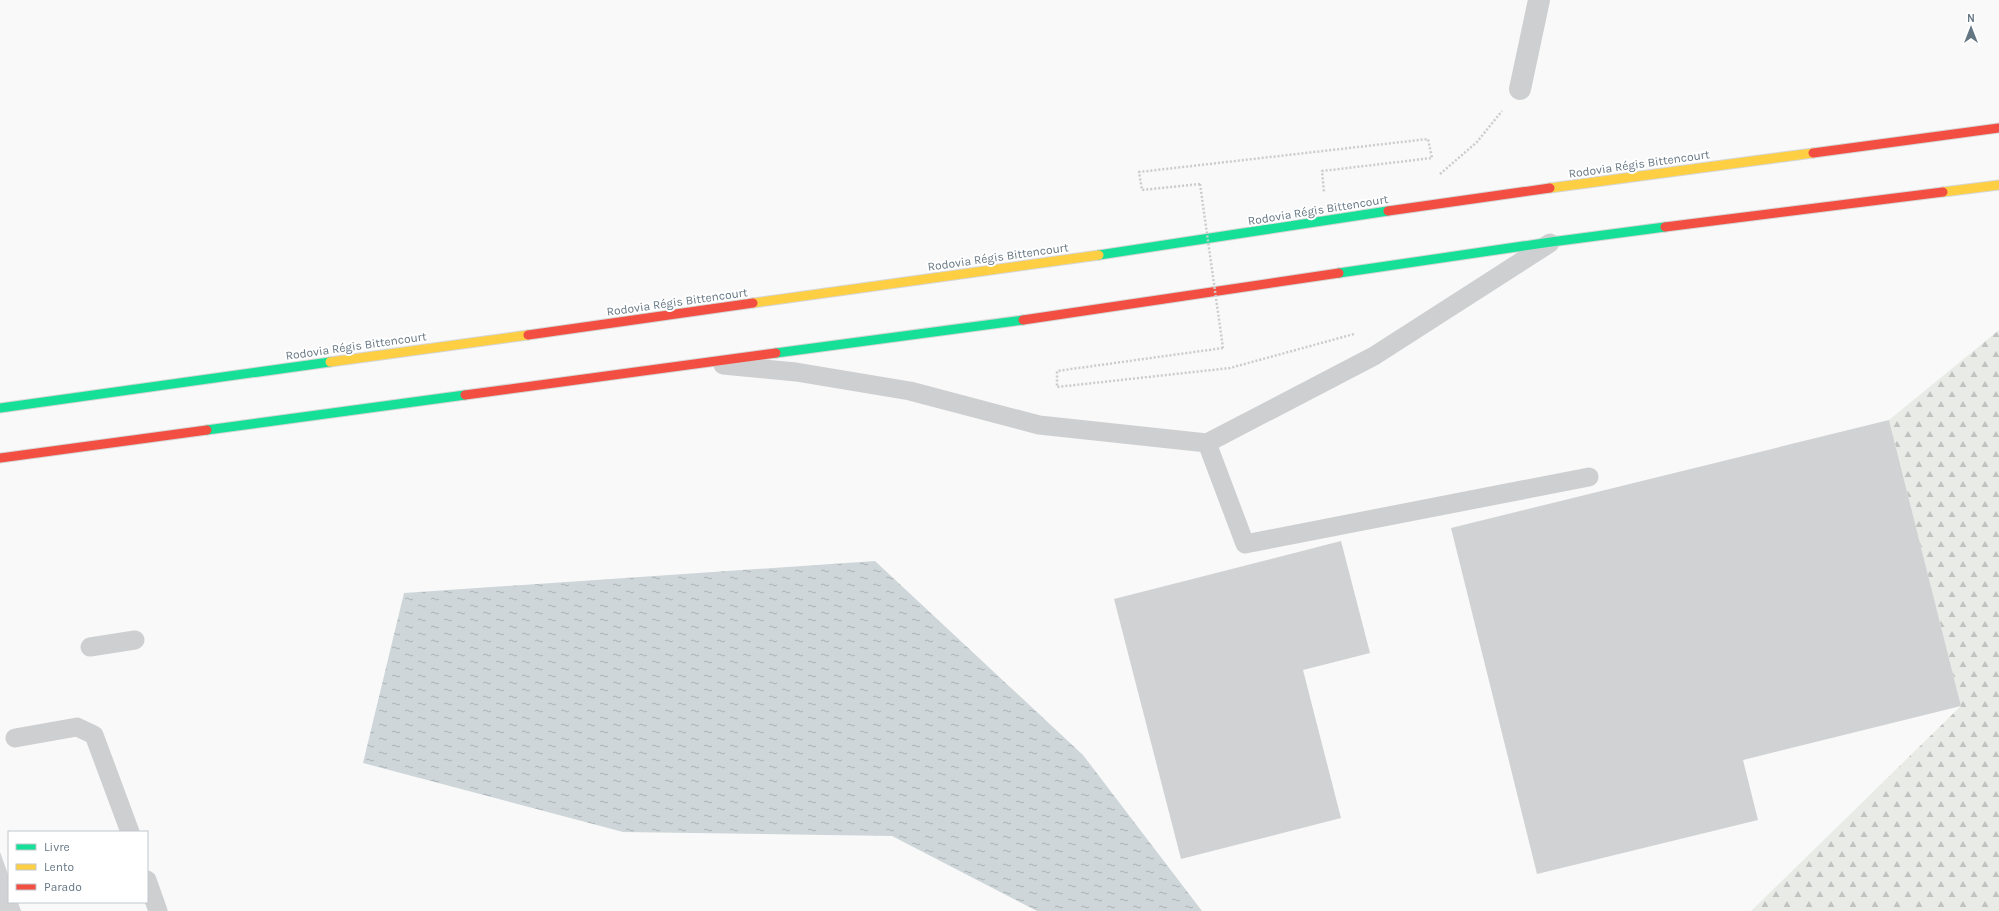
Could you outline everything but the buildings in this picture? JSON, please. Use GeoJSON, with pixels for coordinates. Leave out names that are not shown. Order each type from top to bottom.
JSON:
{"type":"FeatureCollection","features":[{"type":"Feature","properties":{"kind":"highway","name":"Rodovia Régis Bittencourt"},"geometry":{"type":"LineString","coordinates":[[0,408],[1049,262],[1497,195],[1999,128]]}},
{"type":"Feature","properties":{"kind":"highway"},"geometry":{"type":"LineString","coordinates":[[0,458],[704,364],[1064,314],[1551,242],[1999,185]]}},
{"type":"Feature","properties":{"kind":"street"},"geometry":{"type":"LineString","coordinates":[[1520,89],[1539,0]]}},
{"type":"Feature","properties":{"kind":"lane"},"geometry":{"type":"LineString","coordinates":[[704,364],[796,372],[910,391],[1039,425],[1206,444],[1374,356],[1551,242]]}},
{"type":"Feature","properties":{"kind":"lane"},"geometry":{"type":"LineString","coordinates":[[1206,444],[1244,544],[1589,477]]}},
{"type":"Feature","properties":{"kind":"lane"},"geometry":{"type":"LineString","coordinates":[[90,647],[135,640]]}},
{"type":"Feature","properties":{"kind":"lane"},"geometry":{"type":"LineString","coordinates":[[15,738],[77,726],[94,735],[130,831]]}},
{"type":"Feature","properties":{"kind":"lane"},"geometry":{"type":"LineString","coordinates":[[148,883],[158,911]]}},
{"type":"Feature","properties":{"kind":"path"},"geometry":{"type":"LineString","coordinates":[[1439,175],[1477,142],[1520,89]]}},
{"type":"Feature","properties":{"kind":"path"},"geometry":{"type":"LineString","coordinates":[[1325,192],[1322,171],[1432,158],[1428,139],[1139,172],[1142,190],[1200,184],[1222,348],[1057,371],[1057,387],[1230,368],[1358,333],[1374,356]]}},
{"type":"Feature","properties":{"kind":"green space"},"geometry":{"type":"Polygon","coordinates":[[[1999,330],[1999,911],[1751,911],[1961,706],[1889,420],[1999,330]]]}},
{"type":"Feature","properties":{"kind":"water"},"geometry":{"type":"Polygon","coordinates":[[[875,561],[1083,755],[1202,911],[1037,911],[892,836],[623,832],[363,763],[404,593],[875,561]]]}},
{"type":"Feature","properties":{"kind":"traffic: fast"},"geometry":{"type":"LineString","coordinates":[[1099,255],[1388,211]]}},
{"type":"Feature","properties":{"kind":"traffic: fast"},"geometry":{"type":"LineString","coordinates":[[1339,273],[1665,227]]}},
{"type":"Feature","properties":{"kind":"traffic: fast"},"geometry":{"type":"LineString","coordinates":[[776,353],[1023,320]]}},
{"type":"Feature","properties":{"kind":"traffic: fast"},"geometry":{"type":"LineString","coordinates":[[0,408],[330,362]]}},
{"type":"Feature","properties":{"kind":"traffic: fast"},"geometry":{"type":"LineString","coordinates":[[207,430],[465,395]]}},
{"type":"Feature","properties":{"kind":"traffic: slow"},"geometry":{"type":"LineString","coordinates":[[1550,188],[1813,153]]}},
{"type":"Feature","properties":{"kind":"traffic: slow"},"geometry":{"type":"LineString","coordinates":[[1943,192],[1999,185]]}},
{"type":"Feature","properties":{"kind":"traffic: slow"},"geometry":{"type":"LineString","coordinates":[[753,303],[1099,255]]}},
{"type":"Feature","properties":{"kind":"traffic: slow"},"geometry":{"type":"LineString","coordinates":[[330,362],[528,335]]}},
{"type":"Feature","properties":{"kind":"traffic: jam"},"geometry":{"type":"LineString","coordinates":[[1813,153],[1999,128]]}},
{"type":"Feature","properties":{"kind":"traffic: jam"},"geometry":{"type":"LineString","coordinates":[[1388,211],[1550,188]]}},
{"type":"Feature","properties":{"kind":"traffic: jam"},"geometry":{"type":"LineString","coordinates":[[1665,227],[1943,192]]}},
{"type":"Feature","properties":{"kind":"traffic: jam"},"geometry":{"type":"LineString","coordinates":[[1023,320],[1339,273]]}},
{"type":"Feature","properties":{"kind":"traffic: jam"},"geometry":{"type":"LineString","coordinates":[[528,335],[753,303]]}},
{"type":"Feature","properties":{"kind":"traffic: jam"},"geometry":{"type":"LineString","coordinates":[[465,395],[776,353]]}},
{"type":"Feature","properties":{"kind":"traffic: jam"},"geometry":{"type":"LineString","coordinates":[[0,458],[207,430]]}}]}
